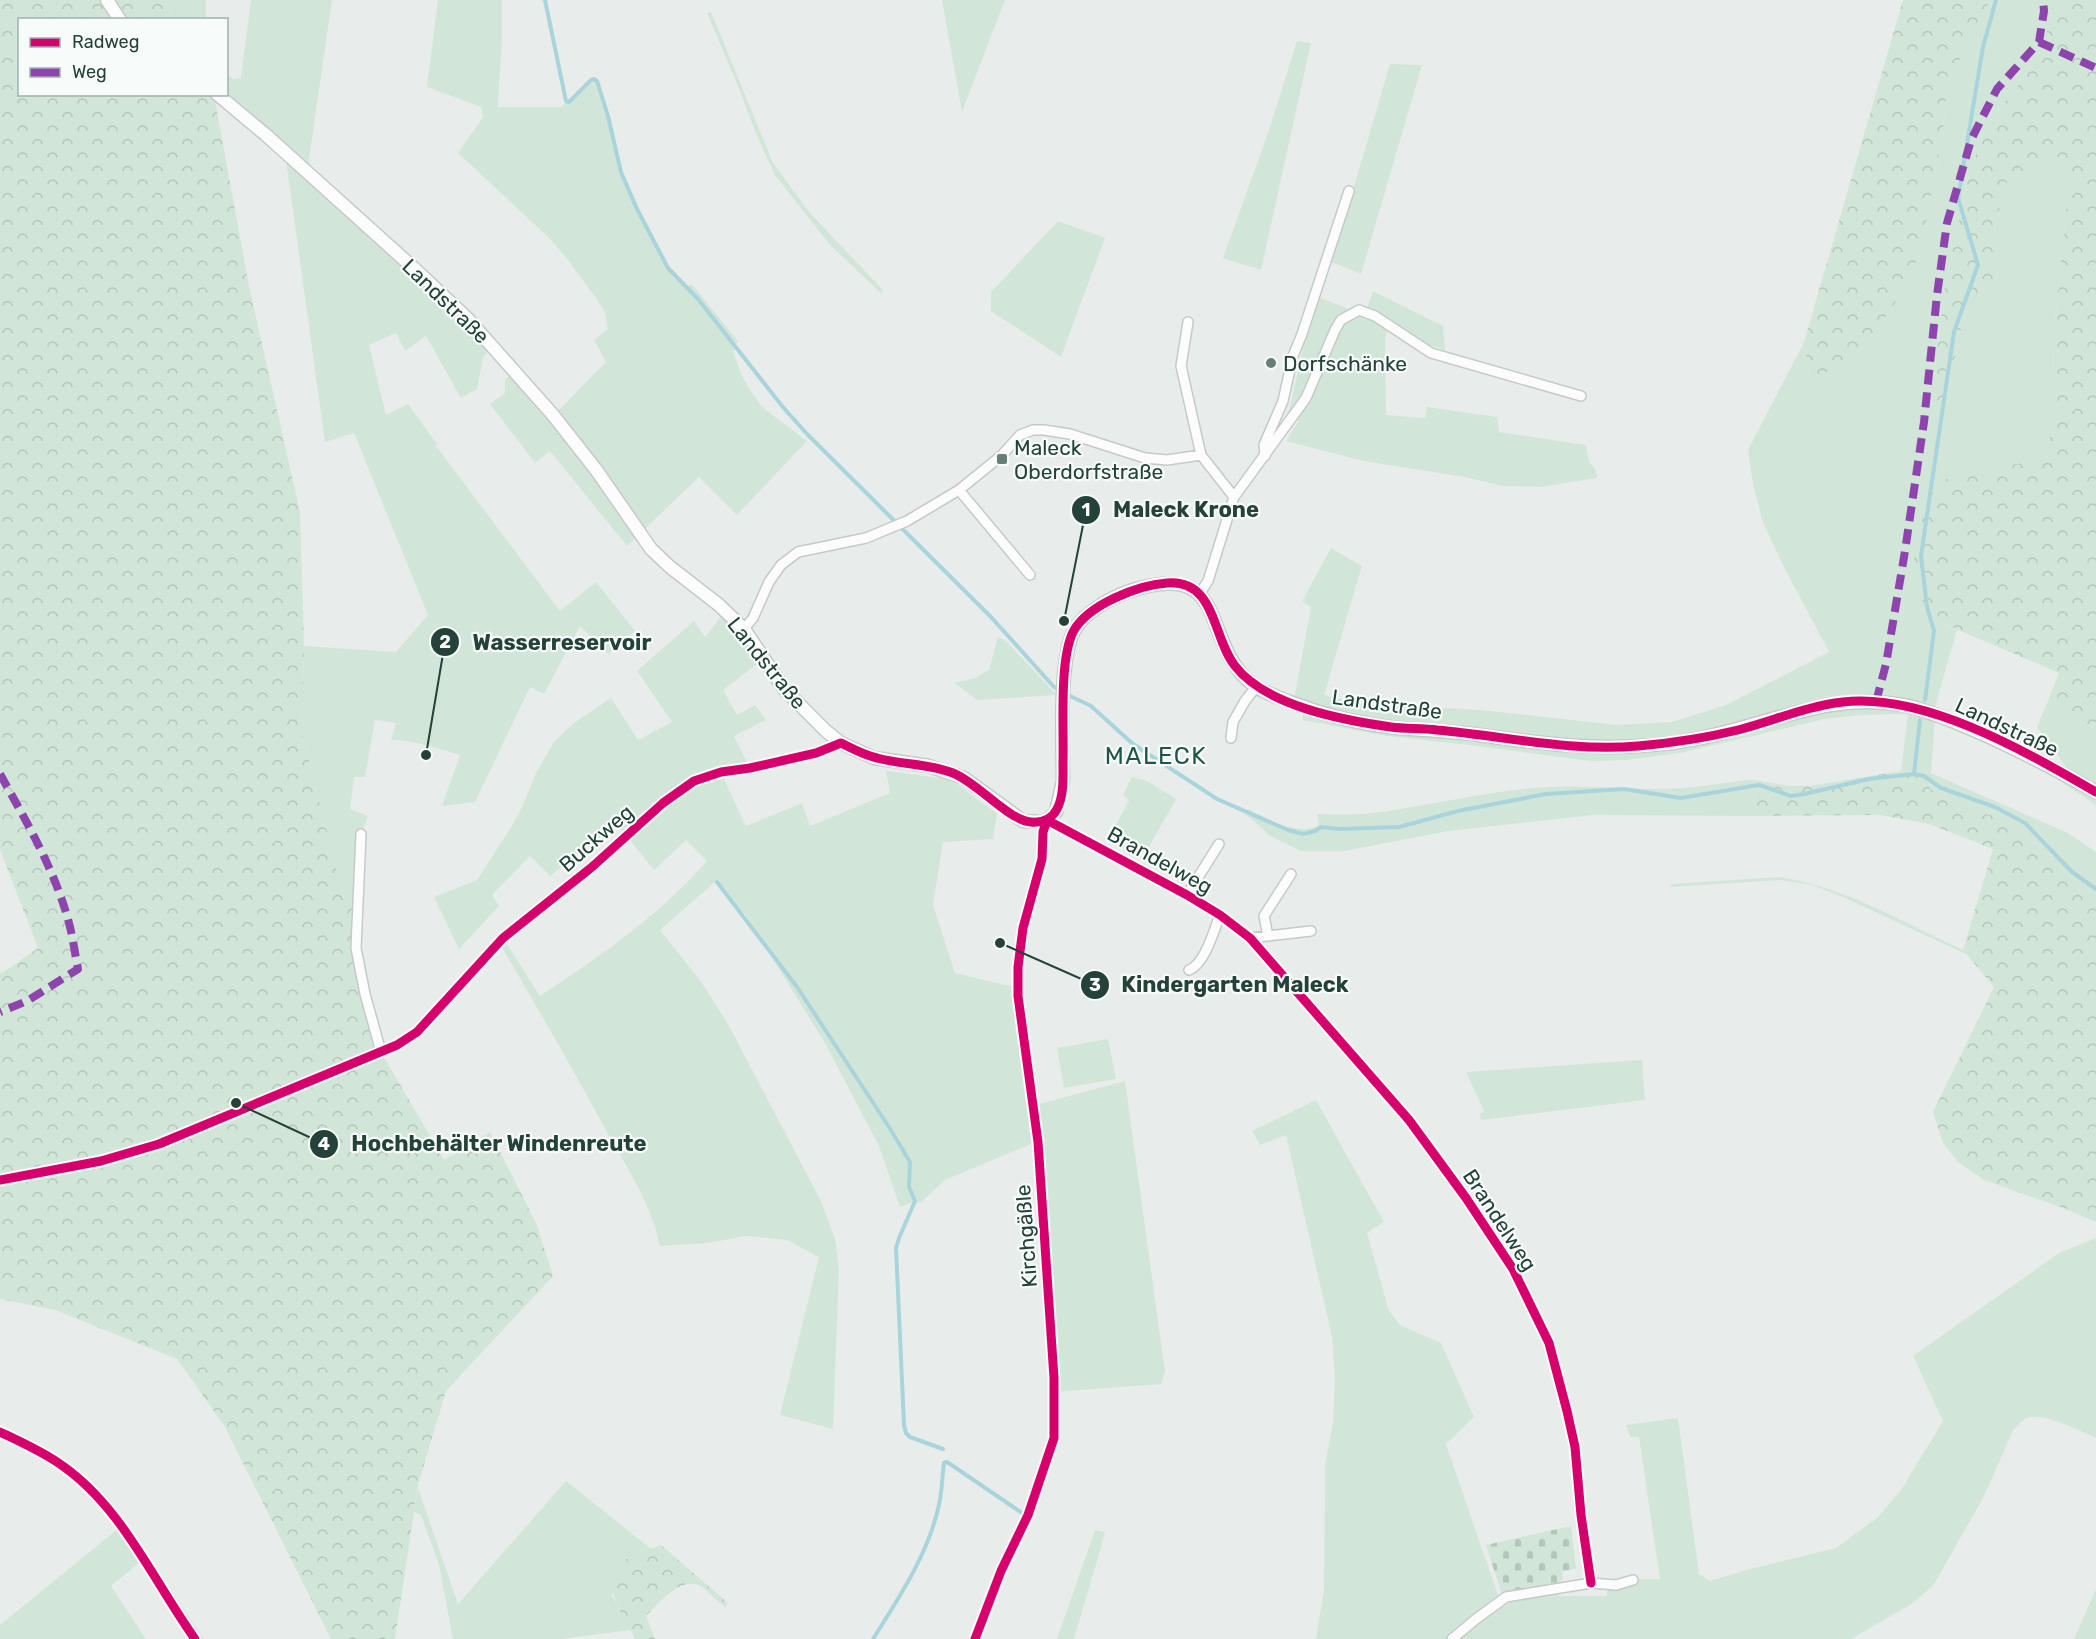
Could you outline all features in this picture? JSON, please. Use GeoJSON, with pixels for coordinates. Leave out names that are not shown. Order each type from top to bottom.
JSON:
{"type":"FeatureCollection","features":[{"type":"Feature","properties":{"kind":"street"},"geometry":{"type":"LineString","coordinates":[[107,0],[119,18]]}},
{"type":"Feature","properties":{"kind":"street","name":"Landstraße"},"geometry":{"type":"LineString","coordinates":[[219,96],[266,135],[467,318],[561,424],[651,549],[670,567],[719,605],[744,629],[785,690],[805,712],[841,743],[874,758],[947,771],[964,778],[1023,820],[1040,822],[1047,820]]}},
{"type":"Feature","properties":{"kind":"street"},"geometry":{"type":"LineString","coordinates":[[1265,456],[1264,445],[1283,400],[1293,356],[1349,191]]}},
{"type":"Feature","properties":{"kind":"street"},"geometry":{"type":"LineString","coordinates":[[1047,820],[1056,812],[1063,781],[1064,672],[1068,645],[1074,630],[1090,613],[1129,591],[1165,583],[1176,583],[1200,593],[1208,581],[1234,497],[1306,398],[1341,320],[1359,310],[1375,316],[1431,353],[1581,396]]}},
{"type":"Feature","properties":{"kind":"street"},"geometry":{"type":"LineString","coordinates":[[1188,322],[1182,366],[1201,455],[1234,497]]}},
{"type":"Feature","properties":{"kind":"street"},"geometry":{"type":"LineString","coordinates":[[744,629],[753,618],[769,582],[781,565],[798,552],[857,540],[884,531],[930,509],[959,490],[1001,456],[1020,435],[1033,430],[1070,434],[1145,458],[1167,460],[1201,455]]}},
{"type":"Feature","properties":{"kind":"street"},"geometry":{"type":"LineString","coordinates":[[959,490],[1030,574]]}},
{"type":"Feature","properties":{"kind":"street","name":"Landstraße"},"geometry":{"type":"LineString","coordinates":[[1200,593],[1210,609],[1228,656],[1236,668],[1256,687],[1318,712],[1357,722],[1580,747],[1634,747],[1693,740],[1741,729],[1816,707],[1846,702],[1897,704],[1920,709],[1976,730],[2096,792]]}},
{"type":"Feature","properties":{"kind":"street"},"geometry":{"type":"LineString","coordinates":[[1231,738],[1233,722],[1245,700],[1256,687]]}},
{"type":"Feature","properties":{"kind":"street","name":"Buckweg"},"geometry":{"type":"LineString","coordinates":[[0,1180],[101,1161],[141,1150],[207,1125],[397,1045],[417,1032],[503,938],[592,867],[663,803],[694,781],[721,772],[816,753],[841,743]]}},
{"type":"Feature","properties":{"kind":"street","name":"Brandelweg"},"geometry":{"type":"LineString","coordinates":[[1047,820],[1187,895],[1220,915],[1250,938],[1409,1120],[1466,1198],[1513,1269],[1549,1343],[1575,1447],[1581,1515],[1591,1583]]}},
{"type":"Feature","properties":{"kind":"street","name":"Kirchgäßle"},"geometry":{"type":"LineString","coordinates":[[975,1639],[1001,1571],[1028,1515],[1054,1438],[1054,1378],[1038,1142],[1018,996],[1018,967],[1023,928],[1041,859],[1043,832],[1047,820]]}},
{"type":"Feature","properties":{"kind":"street"},"geometry":{"type":"LineString","coordinates":[[361,834],[356,948],[365,994],[381,1052]]}},
{"type":"Feature","properties":{"kind":"street"},"geometry":{"type":"LineString","coordinates":[[1187,895],[1218,844]]}},
{"type":"Feature","properties":{"kind":"street"},"geometry":{"type":"LineString","coordinates":[[1268,936],[1264,916],[1291,874]]}},
{"type":"Feature","properties":{"kind":"street","name":"Brandelweg"},"geometry":{"type":"LineString","coordinates":[[1189,970],[1200,961],[1220,915]]}},
{"type":"Feature","properties":{"kind":"street"},"geometry":{"type":"LineString","coordinates":[[1250,938],[1311,931]]}},
{"type":"Feature","properties":{"kind":"street"},"geometry":{"type":"LineString","coordinates":[[1452,1639],[1506,1597],[1591,1583],[1616,1585],[1633,1580]]}},
{"type":"Feature","properties":{"kind":"green space"},"geometry":{"type":"Polygon","coordinates":[[[0,0],[170,0],[169,18],[18,18],[18,96],[214,96],[249,286],[300,512],[304,646],[302,734],[344,898],[358,900],[356,948],[381,1052],[444,1160],[490,1132],[537,1225],[553,1276],[446,1391],[418,1485],[395,1639],[331,1639],[225,1427],[177,1359],[55,1310],[0,1299],[0,973],[38,948],[0,850],[0,0]]]}},
{"type":"Feature","properties":{"kind":"green space"},"geometry":{"type":"Polygon","coordinates":[[[170,0],[206,0],[206,18],[169,18],[170,0]]]}},
{"type":"Feature","properties":{"kind":"green space"},"geometry":{"type":"Polygon","coordinates":[[[251,0],[332,0],[307,173],[492,345],[483,358],[477,389],[461,398],[426,336],[405,351],[396,333],[369,345],[386,415],[408,404],[437,444],[436,446],[560,611],[596,582],[635,631],[608,654],[580,626],[544,694],[530,687],[475,802],[442,806],[460,755],[417,743],[391,740],[396,723],[375,720],[365,777],[354,777],[350,809],[368,816],[361,834],[358,900],[344,898],[302,734],[304,646],[396,652],[428,615],[354,433],[325,442],[285,153],[228,96],[228,75],[233,79],[241,78],[251,0]]]}},
{"type":"Feature","properties":{"kind":"green space"},"geometry":{"type":"Polygon","coordinates":[[[438,0],[502,0],[498,107],[561,107],[591,80],[597,81],[621,172],[637,209],[668,268],[687,289],[691,283],[738,341],[733,352],[742,376],[762,407],[807,441],[737,515],[699,477],[627,546],[550,451],[535,463],[490,404],[505,393],[505,380],[514,370],[554,415],[606,362],[594,340],[608,329],[605,312],[564,255],[549,238],[458,153],[483,117],[481,107],[427,87],[438,0]]]}},
{"type":"Feature","properties":{"kind":"green space"},"geometry":{"type":"Polygon","coordinates":[[[942,0],[1005,0],[962,112],[942,0]]]}},
{"type":"Feature","properties":{"kind":"green space"},"geometry":{"type":"Polygon","coordinates":[[[1903,0],[1990,0],[1948,83],[1942,138],[1921,251],[1905,287],[1885,319],[1862,348],[1840,366],[1810,380],[1804,342],[1903,0]]]}},
{"type":"Feature","properties":{"kind":"green space"},"geometry":{"type":"Polygon","coordinates":[[[1990,0],[2054,0],[2044,44],[2029,71],[1984,129],[1967,182],[1946,282],[1930,402],[1946,399],[1966,305],[1988,300],[1998,284],[1995,223],[2007,182],[2030,167],[2059,157],[2069,182],[2054,334],[2052,435],[2035,458],[2022,463],[1971,472],[1932,619],[1957,630],[1936,703],[1931,773],[1901,771],[1908,714],[1861,715],[1825,719],[1680,753],[1626,760],[1590,761],[1387,736],[1303,720],[1300,701],[1294,700],[1311,607],[1302,601],[1331,548],[1362,566],[1324,695],[1359,704],[1481,710],[1617,725],[1672,722],[1726,705],[1829,652],[1763,523],[1753,484],[1748,450],[1804,342],[1810,380],[1862,348],[1885,319],[1905,287],[1921,251],[1942,138],[1948,83],[1990,0]]]}},
{"type":"Feature","properties":{"kind":"green space"},"geometry":{"type":"Polygon","coordinates":[[[2054,0],[2096,0],[2096,729],[2047,703],[2059,673],[1932,619],[1919,593],[1912,570],[1925,497],[1946,479],[2022,463],[2035,458],[2052,435],[2054,334],[2069,182],[2059,157],[2030,167],[2007,182],[1995,223],[1998,284],[1988,300],[1966,306],[1946,399],[1930,402],[1946,282],[1967,182],[1984,129],[2029,71],[2044,44],[2054,0]]]}},
{"type":"Feature","properties":{"kind":"green space"},"geometry":{"type":"Polygon","coordinates":[[[711,12],[773,163],[810,213],[883,290],[882,294],[830,245],[775,175],[707,13],[711,12]]]}},
{"type":"Feature","properties":{"kind":"green space"},"geometry":{"type":"Polygon","coordinates":[[[1297,41],[1311,43],[1261,270],[1223,258],[1269,130],[1297,41]]]}},
{"type":"Feature","properties":{"kind":"green space"},"geometry":{"type":"Polygon","coordinates":[[[1390,64],[1422,65],[1361,274],[1332,262],[1390,64]]]}},
{"type":"Feature","properties":{"kind":"green space"},"geometry":{"type":"Polygon","coordinates":[[[1058,221],[1105,238],[1061,357],[991,311],[991,292],[1058,221]]]}},
{"type":"Feature","properties":{"kind":"green space"},"geometry":{"type":"Polygon","coordinates":[[[1373,291],[1443,326],[1445,350],[1420,342],[1390,321],[1385,339],[1386,415],[1425,418],[1427,407],[1497,417],[1499,432],[1586,445],[1589,462],[1596,470],[1597,478],[1541,487],[1502,486],[1465,477],[1363,461],[1286,441],[1299,421],[1289,412],[1306,335],[1318,297],[1349,309],[1367,308],[1373,291]]]}},
{"type":"Feature","properties":{"kind":"green space"},"geometry":{"type":"Polygon","coordinates":[[[721,616],[744,640],[760,662],[723,690],[737,715],[755,705],[766,720],[734,736],[750,768],[721,773],[746,826],[802,803],[810,826],[890,793],[886,771],[941,778],[957,784],[997,814],[993,839],[943,842],[933,905],[955,973],[1014,987],[1016,1022],[1032,1106],[1125,1081],[1165,1372],[1161,1384],[1054,1392],[1036,1142],[945,1180],[920,1203],[915,1201],[900,1207],[879,1146],[825,1043],[745,914],[716,881],[660,930],[702,983],[728,1024],[822,1203],[835,1239],[839,1270],[833,1429],[780,1415],[819,1257],[787,1240],[746,1236],[708,1243],[660,1246],[651,1217],[638,1188],[499,942],[503,938],[540,996],[607,950],[649,917],[689,881],[707,861],[686,840],[654,870],[617,824],[550,876],[530,856],[492,895],[499,906],[459,949],[434,897],[477,880],[512,826],[536,773],[554,742],[574,723],[611,698],[638,740],[672,722],[637,671],[694,621],[705,637],[721,616]]]}},
{"type":"Feature","properties":{"kind":"green space"},"geometry":{"type":"Polygon","coordinates":[[[998,637],[1005,640],[1057,695],[978,700],[954,683],[975,678],[989,670],[998,637]]]}},
{"type":"Feature","properties":{"kind":"green space"},"geometry":{"type":"Polygon","coordinates":[[[2047,703],[2096,729],[2096,805],[2061,782],[2067,768],[2037,727],[2047,703]]]}},
{"type":"Feature","properties":{"kind":"green space"},"geometry":{"type":"Polygon","coordinates":[[[1901,771],[1931,773],[1930,789],[1970,810],[2001,818],[2022,831],[2046,854],[2058,857],[2072,872],[2096,889],[2096,1222],[1984,1180],[1958,1162],[1943,1143],[1933,1112],[1994,987],[1963,950],[1993,849],[1929,824],[1880,815],[1760,816],[1753,801],[1755,780],[1789,786],[1810,786],[1901,771]]]}},
{"type":"Feature","properties":{"kind":"green space"},"geometry":{"type":"Polygon","coordinates":[[[1931,773],[2068,833],[2096,852],[2096,889],[2072,872],[2058,857],[2046,854],[2022,831],[2001,818],[1970,811],[1930,789],[1931,773]]]}},
{"type":"Feature","properties":{"kind":"green space"},"geometry":{"type":"Polygon","coordinates":[[[1132,777],[1149,782],[1176,799],[1145,854],[1111,834],[1129,801],[1123,795],[1132,777]]]}},
{"type":"Feature","properties":{"kind":"green space"},"geometry":{"type":"Polygon","coordinates":[[[1755,780],[1753,801],[1760,816],[1594,815],[1448,831],[1345,851],[1301,851],[1270,836],[1246,814],[1248,809],[1283,825],[1301,829],[1319,826],[1317,814],[1373,813],[1515,790],[1568,786],[1667,789],[1755,780]]]}},
{"type":"Feature","properties":{"kind":"green space"},"geometry":{"type":"Polygon","coordinates":[[[1780,877],[1804,882],[1851,897],[1963,950],[1968,955],[1812,885],[1780,880],[1671,887],[1671,884],[1780,877]]]}},
{"type":"Feature","properties":{"kind":"green space"},"geometry":{"type":"Polygon","coordinates":[[[1108,1039],[1116,1079],[1064,1088],[1057,1048],[1108,1039]]]}},
{"type":"Feature","properties":{"kind":"green space"},"geometry":{"type":"Polygon","coordinates":[[[1642,1060],[1645,1100],[1482,1120],[1479,1115],[1484,1111],[1466,1072],[1642,1060]]]}},
{"type":"Feature","properties":{"kind":"green space"},"geometry":{"type":"Polygon","coordinates":[[[1316,1100],[1384,1222],[1367,1233],[1389,1311],[1400,1325],[1441,1343],[1474,1417],[1446,1444],[1502,1607],[1516,1600],[1557,1592],[1559,1596],[1607,1596],[1607,1580],[1660,1579],[1639,1437],[1630,1437],[1626,1425],[1678,1418],[1699,1574],[1710,1581],[1836,1548],[1877,1518],[1901,1490],[1943,1421],[1913,1356],[2059,1253],[2096,1238],[2096,1438],[2062,1423],[2043,1418],[2027,1418],[2021,1422],[2013,1431],[1983,1498],[1933,1586],[1910,1605],[1851,1639],[1316,1639],[1324,1590],[1325,1465],[1333,1423],[1335,1378],[1332,1337],[1286,1135],[1260,1145],[1252,1131],[1316,1100]]]}},
{"type":"Feature","properties":{"kind":"green space"},"geometry":{"type":"Polygon","coordinates":[[[2,1430],[42,1447],[60,1458],[85,1476],[109,1498],[204,1639],[190,1639],[140,1562],[111,1586],[146,1639],[0,1639],[0,1625],[119,1528],[68,1472],[1,1438],[2,1430]]]}},
{"type":"Feature","properties":{"kind":"green space"},"geometry":{"type":"Polygon","coordinates":[[[566,1481],[651,1549],[625,1559],[612,1595],[631,1630],[561,1639],[453,1639],[439,1565],[421,1515],[414,1512],[418,1488],[458,1604],[566,1481]]]}},
{"type":"Feature","properties":{"kind":"green space"},"geometry":{"type":"Polygon","coordinates":[[[1571,1526],[1576,1569],[1562,1571],[1563,1580],[1560,1582],[1502,1595],[1486,1545],[1571,1526]]]}},
{"type":"Feature","properties":{"kind":"green space"},"geometry":{"type":"Polygon","coordinates":[[[1095,1530],[1105,1532],[1074,1639],[1057,1639],[1095,1530]]]}},
{"type":"Feature","properties":{"kind":"green space"},"geometry":{"type":"Polygon","coordinates":[[[661,1545],[728,1603],[725,1607],[702,1587],[686,1584],[671,1592],[646,1616],[655,1639],[635,1639],[619,1609],[612,1587],[612,1577],[617,1567],[626,1559],[661,1545]]]}},
{"type":"Feature","properties":{"kind":"green space"},"geometry":{"type":"Polygon","coordinates":[[[2096,1589],[2096,1639],[2074,1639],[2096,1589]]]}},
{"type":"Feature","properties":{"kind":"waterway"},"geometry":{"type":"LineString","coordinates":[[545,0],[566,101],[569,102],[591,80],[597,81],[621,172],[637,209],[668,268],[698,299],[782,406],[807,434],[991,617],[1054,687],[1060,690]]}},
{"type":"Feature","properties":{"kind":"waterway"},"geometry":{"type":"LineString","coordinates":[[1925,700],[1934,631],[1927,607],[1921,556],[1954,332],[1978,265],[1958,198],[1983,47],[1996,0]]}},
{"type":"Feature","properties":{"kind":"waterway"},"geometry":{"type":"LineString","coordinates":[[1066,694],[1091,706],[1133,744],[1217,799],[1288,830],[1303,834],[1321,827],[1339,829],[1399,827],[1458,811],[1546,794],[1624,789],[1681,798],[1759,785],[1791,796],[1869,779],[1914,774],[1924,776],[1941,788],[1995,807],[2025,823],[2072,872],[2096,889]]}},
{"type":"Feature","properties":{"kind":"waterway"},"geometry":{"type":"LineString","coordinates":[[1914,774],[1920,720]]}},
{"type":"Feature","properties":{"kind":"waterway"},"geometry":{"type":"LineString","coordinates":[[717,882],[797,987],[910,1162],[909,1187],[915,1201],[896,1248],[904,1425],[910,1437],[943,1449]]}},
{"type":"Feature","properties":{"kind":"waterway"},"geometry":{"type":"LineString","coordinates":[[873,1639],[911,1577],[927,1544],[939,1503],[944,1463],[947,1462],[1022,1513]]}},
{"type":"Feature","properties":{"kind":"marked path"},"geometry":{"type":"LineString","coordinates":[[1876,702],[1886,664],[1905,551],[1924,422],[1947,223],[1971,140],[1980,122],[1997,89],[2039,42],[2044,11],[2043,0]]}},
{"type":"Feature","properties":{"kind":"marked path"},"geometry":{"type":"LineString","coordinates":[[2039,42],[2096,68]]}},
{"type":"Feature","properties":{"kind":"marked path"},"geometry":{"type":"LineString","coordinates":[[0,774],[39,846],[56,884],[69,923],[78,969],[27,1001],[0,1012]]}},
{"type":"Feature","properties":{"kind":"cycle path"},"geometry":{"type":"LineString","coordinates":[[0,1180],[101,1161],[159,1144],[397,1045],[417,1032],[503,938],[592,867],[663,803],[694,781],[721,772],[816,753],[841,743],[872,757],[934,767],[953,773],[1022,820],[1031,822],[1046,820],[1057,809],[1062,793],[1064,677],[1073,632],[1080,622],[1101,605],[1128,592],[1155,585],[1183,584],[1195,590],[1211,612],[1227,654],[1249,680],[1285,701],[1350,720],[1391,727],[1431,729],[1538,743],[1613,747],[1651,745],[1701,738],[1830,704],[1875,702],[1908,707],[1941,716],[1974,729],[2039,760],[2096,792]]}},
{"type":"Feature","properties":{"kind":"cycle path"},"geometry":{"type":"LineString","coordinates":[[1047,820],[1187,895],[1220,915],[1250,938],[1409,1120],[1466,1198],[1513,1269],[1549,1343],[1575,1447],[1581,1515],[1591,1583]]}},
{"type":"Feature","properties":{"kind":"cycle path"},"geometry":{"type":"LineString","coordinates":[[975,1639],[1001,1571],[1028,1515],[1054,1438],[1054,1378],[1038,1142],[1018,996],[1018,967],[1023,928],[1042,859],[1043,832],[1047,820]]}},
{"type":"Feature","properties":{"kind":"cycle path"},"geometry":{"type":"LineString","coordinates":[[0,1432],[57,1462],[80,1479],[100,1499],[134,1544],[195,1639]]}},
{"type":"Feature","properties":{"kind":"place","name":"Dorfschänke"},"geometry":{"type":"Point","coordinates":[1271,363]}},
{"type":"Feature","properties":{"kind":"place","name":"Maleck Oberdorfstraße"},"geometry":{"type":"Point","coordinates":[1002,459]}},
{"type":"Feature","properties":{"kind":"place","name":"Maleck Krone"},"geometry":{"type":"Point","coordinates":[1064,621]}},
{"type":"Feature","properties":{"kind":"place","name":"Wasserreservoir"},"geometry":{"type":"Point","coordinates":[426,755]}},
{"type":"Feature","properties":{"kind":"place","name":"Kindergarten Maleck"},"geometry":{"type":"Point","coordinates":[1000,943]}},
{"type":"Feature","properties":{"kind":"place","name":"Hochbehälter Windenreute"},"geometry":{"type":"Point","coordinates":[236,1103]}},
{"type":"Feature","properties":{"kind":"district","name":"MALECK"},"geometry":{"type":"Point","coordinates":[1156,756]}}]}
